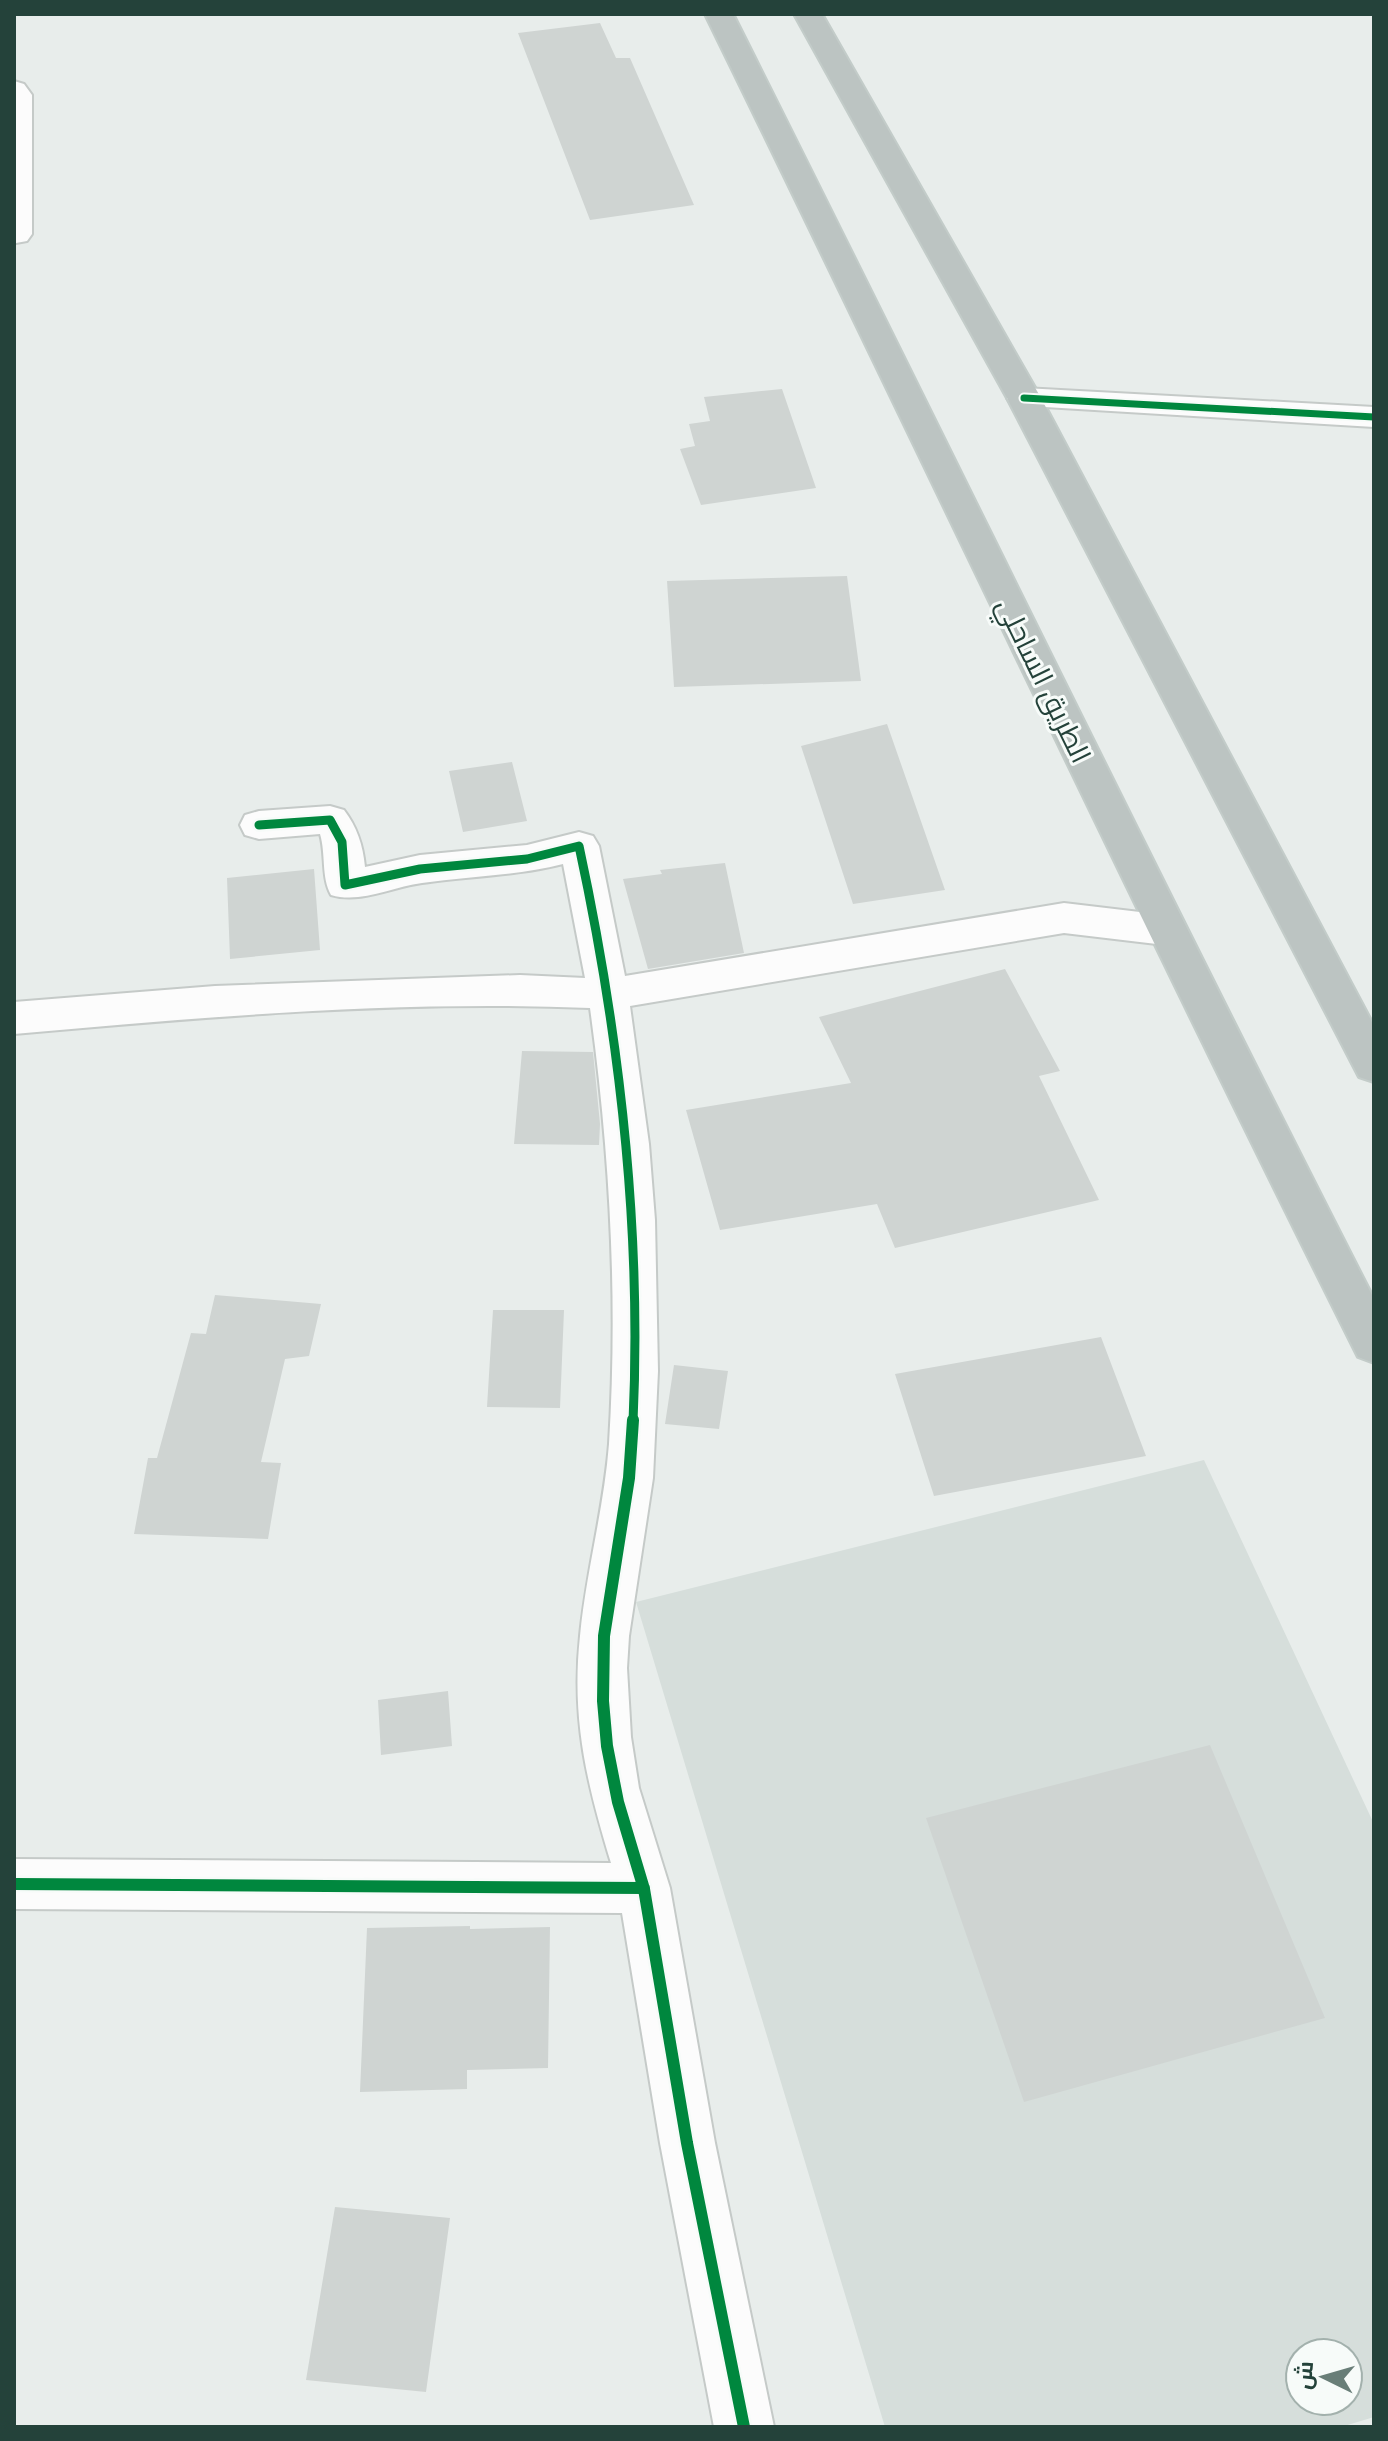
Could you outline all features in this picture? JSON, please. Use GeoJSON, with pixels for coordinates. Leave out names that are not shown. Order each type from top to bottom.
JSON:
{"type":"FeatureCollection","features":[{"type":"Feature","properties":{"kind":"highway","name":"الطريق الساحلي"},"geometry":{"type":"LineString","coordinates":[[719,14],[903,385],[1165,930],[1374,1344]]}},
{"type":"Feature","properties":{"kind":"highway"},"geometry":{"type":"LineString","coordinates":[[808,14],[1024,398],[1374,1066]]}},
{"type":"Feature","properties":{"kind":"street"},"geometry":{"type":"LineString","coordinates":[[14,90],[17,95],[16,234]]}},
{"type":"Feature","properties":{"kind":"street"},"geometry":{"type":"LineString","coordinates":[[1024,398],[1374,417]]}},
{"type":"Feature","properties":{"kind":"street"},"geometry":{"type":"LineString","coordinates":[[259,825],[330,820],[335,825],[345,857],[345,885],[420,869],[527,859],[579,846],[601,942],[626,1113],[635,1275],[632,1444],[627,1495],[603,1629],[603,1699],[611,1775],[644,1888],[701,2227],[744,2427]]}},
{"type":"Feature","properties":{"kind":"street"},"geometry":{"type":"LineString","coordinates":[[14,1018],[215,1001],[520,990],[608,994],[1064,918],[1165,930]]}},
{"type":"Feature","properties":{"kind":"street"},"geometry":{"type":"LineString","coordinates":[[14,1884],[644,1888]]}},
{"type":"Feature","properties":{"kind":"shaded area"},"geometry":{"type":"Polygon","coordinates":[[[1204,1460],[1374,1824],[1374,2417],[1341,2427],[885,2427],[636,1602],[1204,1460]]]}},
{"type":"Feature","properties":{"kind":"building"},"geometry":{"type":"Polygon","coordinates":[[[600,23],[616,58],[630,58],[694,205],[590,220],[518,33],[600,23]]]}},
{"type":"Feature","properties":{"kind":"building"},"geometry":{"type":"Polygon","coordinates":[[[782,389],[816,488],[701,505],[680,449],[695,446],[689,424],[710,421],[704,397],[782,389]]]}},
{"type":"Feature","properties":{"kind":"building"},"geometry":{"type":"Polygon","coordinates":[[[847,576],[861,681],[674,687],[667,581],[847,576]]]}},
{"type":"Feature","properties":{"kind":"building"},"geometry":{"type":"Polygon","coordinates":[[[887,724],[945,890],[853,904],[801,746],[887,724]]]}},
{"type":"Feature","properties":{"kind":"building"},"geometry":{"type":"Polygon","coordinates":[[[512,762],[527,821],[463,832],[449,771],[512,762]]]}},
{"type":"Feature","properties":{"kind":"building"},"geometry":{"type":"Polygon","coordinates":[[[725,863],[744,953],[648,969],[623,879],[662,874],[660,870],[725,863]]]}},
{"type":"Feature","properties":{"kind":"building"},"geometry":{"type":"Polygon","coordinates":[[[314,869],[320,950],[230,959],[227,878],[314,869]]]}},
{"type":"Feature","properties":{"kind":"building"},"geometry":{"type":"Polygon","coordinates":[[[1005,969],[1060,1071],[1039,1076],[1099,1200],[895,1248],[877,1204],[720,1230],[686,1110],[851,1083],[819,1017],[1005,969]]]}},
{"type":"Feature","properties":{"kind":"building"},"geometry":{"type":"Polygon","coordinates":[[[522,1051],[593,1052],[599,1145],[514,1144],[522,1051]]]}},
{"type":"Feature","properties":{"kind":"building"},"geometry":{"type":"Polygon","coordinates":[[[215,1295],[321,1304],[309,1356],[285,1359],[261,1462],[281,1463],[268,1539],[134,1534],[148,1458],[157,1458],[191,1333],[206,1334],[215,1295]]]}},
{"type":"Feature","properties":{"kind":"building"},"geometry":{"type":"Polygon","coordinates":[[[493,1310],[564,1310],[560,1408],[487,1407],[493,1310]]]}},
{"type":"Feature","properties":{"kind":"building"},"geometry":{"type":"Polygon","coordinates":[[[1101,1337],[1146,1456],[934,1496],[895,1374],[1101,1337]]]}},
{"type":"Feature","properties":{"kind":"building"},"geometry":{"type":"Polygon","coordinates":[[[674,1365],[728,1371],[719,1429],[665,1424],[674,1365]]]}},
{"type":"Feature","properties":{"kind":"building"},"geometry":{"type":"Polygon","coordinates":[[[448,1691],[452,1746],[381,1755],[378,1700],[448,1691]]]}},
{"type":"Feature","properties":{"kind":"building"},"geometry":{"type":"Polygon","coordinates":[[[1210,1745],[1325,2018],[1024,2102],[926,1818],[1210,1745]]]}},
{"type":"Feature","properties":{"kind":"building"},"geometry":{"type":"Polygon","coordinates":[[[470,1926],[470,1929],[550,1927],[548,2068],[467,2070],[467,2089],[360,2092],[367,1928],[470,1926]]]}},
{"type":"Feature","properties":{"kind":"building"},"geometry":{"type":"Polygon","coordinates":[[[335,2207],[450,2218],[426,2392],[306,2380],[335,2207]]]}},
{"type":"Feature","properties":{"kind":"cycle path"},"geometry":{"type":"LineString","coordinates":[[1024,398],[1374,417]]}},
{"type":"Feature","properties":{"kind":"cycle path"},"geometry":{"type":"LineString","coordinates":[[259,825],[330,820],[342,842],[345,885],[420,869],[527,859],[579,846],[595,920],[619,1069],[633,1220],[636,1295],[629,1478],[604,1636],[602,1668],[607,1746],[618,1802],[644,1889],[687,2143],[744,2427]]}},
{"type":"Feature","properties":{"kind":"cycle path"},"geometry":{"type":"LineString","coordinates":[[14,1884],[644,1888]]}}]}
